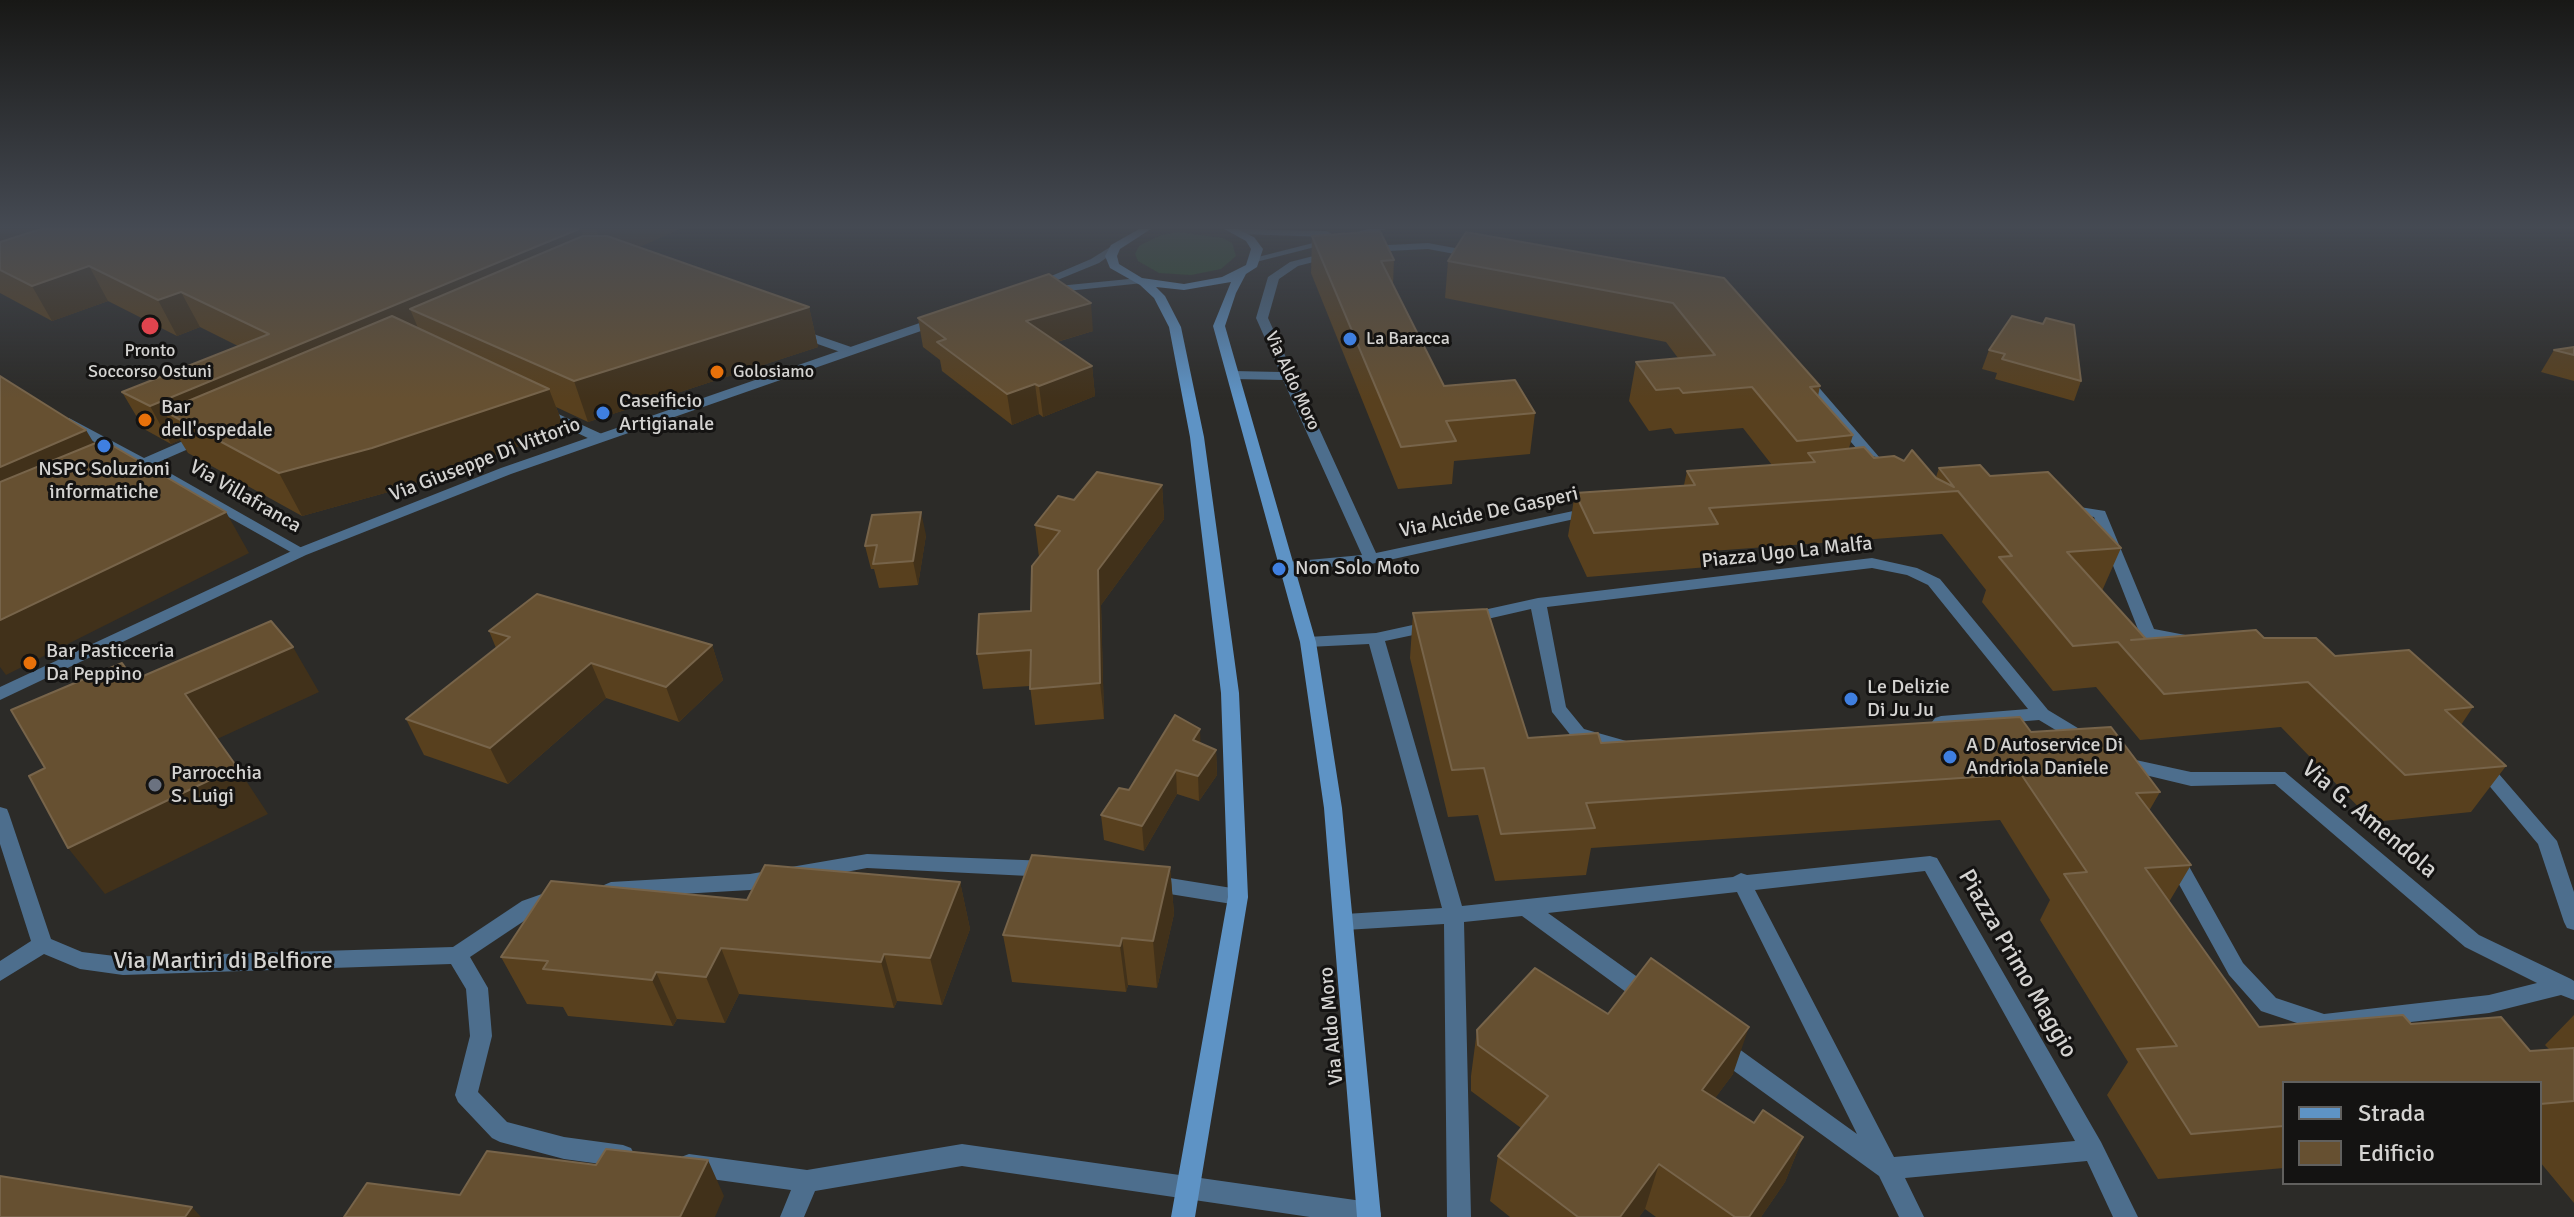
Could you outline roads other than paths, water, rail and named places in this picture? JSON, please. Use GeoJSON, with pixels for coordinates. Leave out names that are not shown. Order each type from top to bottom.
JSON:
{"type":"FeatureCollection","features":[{"type":"Feature","properties":{"kind":"main road"},"geometry":{"type":"LineString","coordinates":[[1147,286],[1159,296],[1175,327],[1197,437],[1230,693],[1238,897],[1183,1217]]}},
{"type":"Feature","properties":{"kind":"main road","name":"Via Aldo Moro"},"geometry":{"type":"LineString","coordinates":[[1234,286],[1219,326],[1308,642],[1345,922],[1369,1216]]}},
{"type":"Feature","properties":{"kind":"street"},"geometry":{"type":"LineString","coordinates":[[1040,286],[1026,292],[1083,286]]}},
{"type":"Feature","properties":{"kind":"street","name":"Via Aldo Moro"},"geometry":{"type":"LineString","coordinates":[[1271,286],[1262,318],[1291,376],[1371,559]]}},
{"type":"Feature","properties":{"kind":"street","name":"Via Giuseppe Di Vittorio"},"geometry":{"type":"LineString","coordinates":[[0,694],[301,552],[599,438],[955,315]]}},
{"type":"Feature","properties":{"kind":"street"},"geometry":{"type":"LineString","coordinates":[[778,325],[850,351]]}},
{"type":"Feature","properties":{"kind":"street"},"geometry":{"type":"LineString","coordinates":[[1790,363],[1889,478]]}},
{"type":"Feature","properties":{"kind":"street"},"geometry":{"type":"LineString","coordinates":[[1233,375],[1291,376]]}},
{"type":"Feature","properties":{"kind":"street"},"geometry":{"type":"LineString","coordinates":[[531,406],[599,438]]}},
{"type":"Feature","properties":{"kind":"street","name":"Via Villafranca"},"geometry":{"type":"LineString","coordinates":[[50,412],[301,552]]}},
{"type":"Feature","properties":{"kind":"street"},"geometry":{"type":"LineString","coordinates":[[101,482],[214,433]]}},
{"type":"Feature","properties":{"kind":"street"},"geometry":{"type":"LineString","coordinates":[[2055,506],[2100,514],[2147,633],[2209,644]]}},
{"type":"Feature","properties":{"kind":"street","name":"Via Alcide De Gasperi"},"geometry":{"type":"LineString","coordinates":[[1287,567],[1371,559],[1578,513],[1609,509]]}},
{"type":"Feature","properties":{"kind":"street","name":"Piazza Ugo La Malfa"},"geometry":{"type":"LineString","coordinates":[[1308,642],[1376,638],[1538,603],[1872,563],[1912,571],[1934,582],[1950,597],[2042,714],[2124,765]]}},
{"type":"Feature","properties":{"kind":"street"},"geometry":{"type":"LineString","coordinates":[[1538,603],[1558,708],[1578,733],[1632,748],[1648,747]]}},
{"type":"Feature","properties":{"kind":"street"},"geometry":{"type":"LineString","coordinates":[[1376,638],[1454,915],[1459,1217]]}},
{"type":"Feature","properties":{"kind":"street"},"geometry":{"type":"LineString","coordinates":[[1916,724],[2042,714]]}},
{"type":"Feature","properties":{"kind":"street"},"geometry":{"type":"LineString","coordinates":[[2469,751],[2547,841],[2574,922]]}},
{"type":"Feature","properties":{"kind":"street"},"geometry":{"type":"LineString","coordinates":[[2124,765],[2139,792]]}},
{"type":"Feature","properties":{"kind":"street","name":"Via G. Amendola"},"geometry":{"type":"LineString","coordinates":[[2124,765],[2191,779],[2279,777],[2472,941],[2569,988]]}},
{"type":"Feature","properties":{"kind":"street"},"geometry":{"type":"LineString","coordinates":[[0,814],[42,944],[0,972]]}},
{"type":"Feature","properties":{"kind":"street","name":"Via G. Amendola"},"geometry":{"type":"LineString","coordinates":[[2161,833],[2236,969],[2269,1005],[2324,1023],[2489,1004],[2569,988]]}},
{"type":"Feature","properties":{"kind":"street"},"geometry":{"type":"LineString","coordinates":[[640,1158],[564,1148],[500,1131],[466,1095],[481,1036],[477,988],[457,955],[529,907],[568,893],[750,882],[867,861],[1073,870]]}},
{"type":"Feature","properties":{"kind":"street","name":"Piazza Primo Maggio"},"geometry":{"type":"LineString","coordinates":[[1345,922],[1454,915],[1741,881],[1930,863],[2093,1150],[2126,1217]]}},
{"type":"Feature","properties":{"kind":"street"},"geometry":{"type":"LineString","coordinates":[[1133,880],[1238,897]]}},
{"type":"Feature","properties":{"kind":"street"},"geometry":{"type":"LineString","coordinates":[[1741,881],[1912,1217]]}},
{"type":"Feature","properties":{"kind":"street"},"geometry":{"type":"LineString","coordinates":[[1524,906],[1662,1006]]}},
{"type":"Feature","properties":{"kind":"street","name":"Via Martiri di Belfiore"},"geometry":{"type":"LineString","coordinates":[[42,944],[80,960],[123,966],[457,955]]}},
{"type":"Feature","properties":{"kind":"street"},"geometry":{"type":"LineString","coordinates":[[1700,1033],[1888,1169],[2093,1150]]}},
{"type":"Feature","properties":{"kind":"street"},"geometry":{"type":"LineString","coordinates":[[670,1162],[807,1181],[962,1155],[1369,1216]]}},
{"type":"Feature","properties":{"kind":"street"},"geometry":{"type":"LineString","coordinates":[[792,1217],[807,1181]]}},
{"type":"Feature","properties":{"kind":"place","name":"Pronto Soccorso Ostuni"},"geometry":{"type":"Point","coordinates":[150,326]}},
{"type":"Feature","properties":{"kind":"place","name":"La Baracca"},"geometry":{"type":"Point","coordinates":[1350,339]}},
{"type":"Feature","properties":{"kind":"place","name":"Golosiamo"},"geometry":{"type":"Point","coordinates":[717,372]}},
{"type":"Feature","properties":{"kind":"place","name":"Caseificio Artigianale"},"geometry":{"type":"Point","coordinates":[603,413]}},
{"type":"Feature","properties":{"kind":"place","name":"Bar dell'ospedale"},"geometry":{"type":"Point","coordinates":[145,420]}},
{"type":"Feature","properties":{"kind":"place","name":"NSPC Soluzioni informatiche"},"geometry":{"type":"Point","coordinates":[104,446]}},
{"type":"Feature","properties":{"kind":"place","name":"Non Solo Moto"},"geometry":{"type":"Point","coordinates":[1279,569]}},
{"type":"Feature","properties":{"kind":"place","name":"Bar Pasticceria Da Peppino"},"geometry":{"type":"Point","coordinates":[30,663]}},
{"type":"Feature","properties":{"kind":"place","name":"Le Delizie Di Ju Ju"},"geometry":{"type":"Point","coordinates":[1851,699]}},
{"type":"Feature","properties":{"kind":"place","name":"A D Autoservice Di Andriola Daniele"},"geometry":{"type":"Point","coordinates":[1950,757]}},
{"type":"Feature","properties":{"kind":"place","name":"Parrocchia S. Luigi"},"geometry":{"type":"Point","coordinates":[155,785]}}]}
